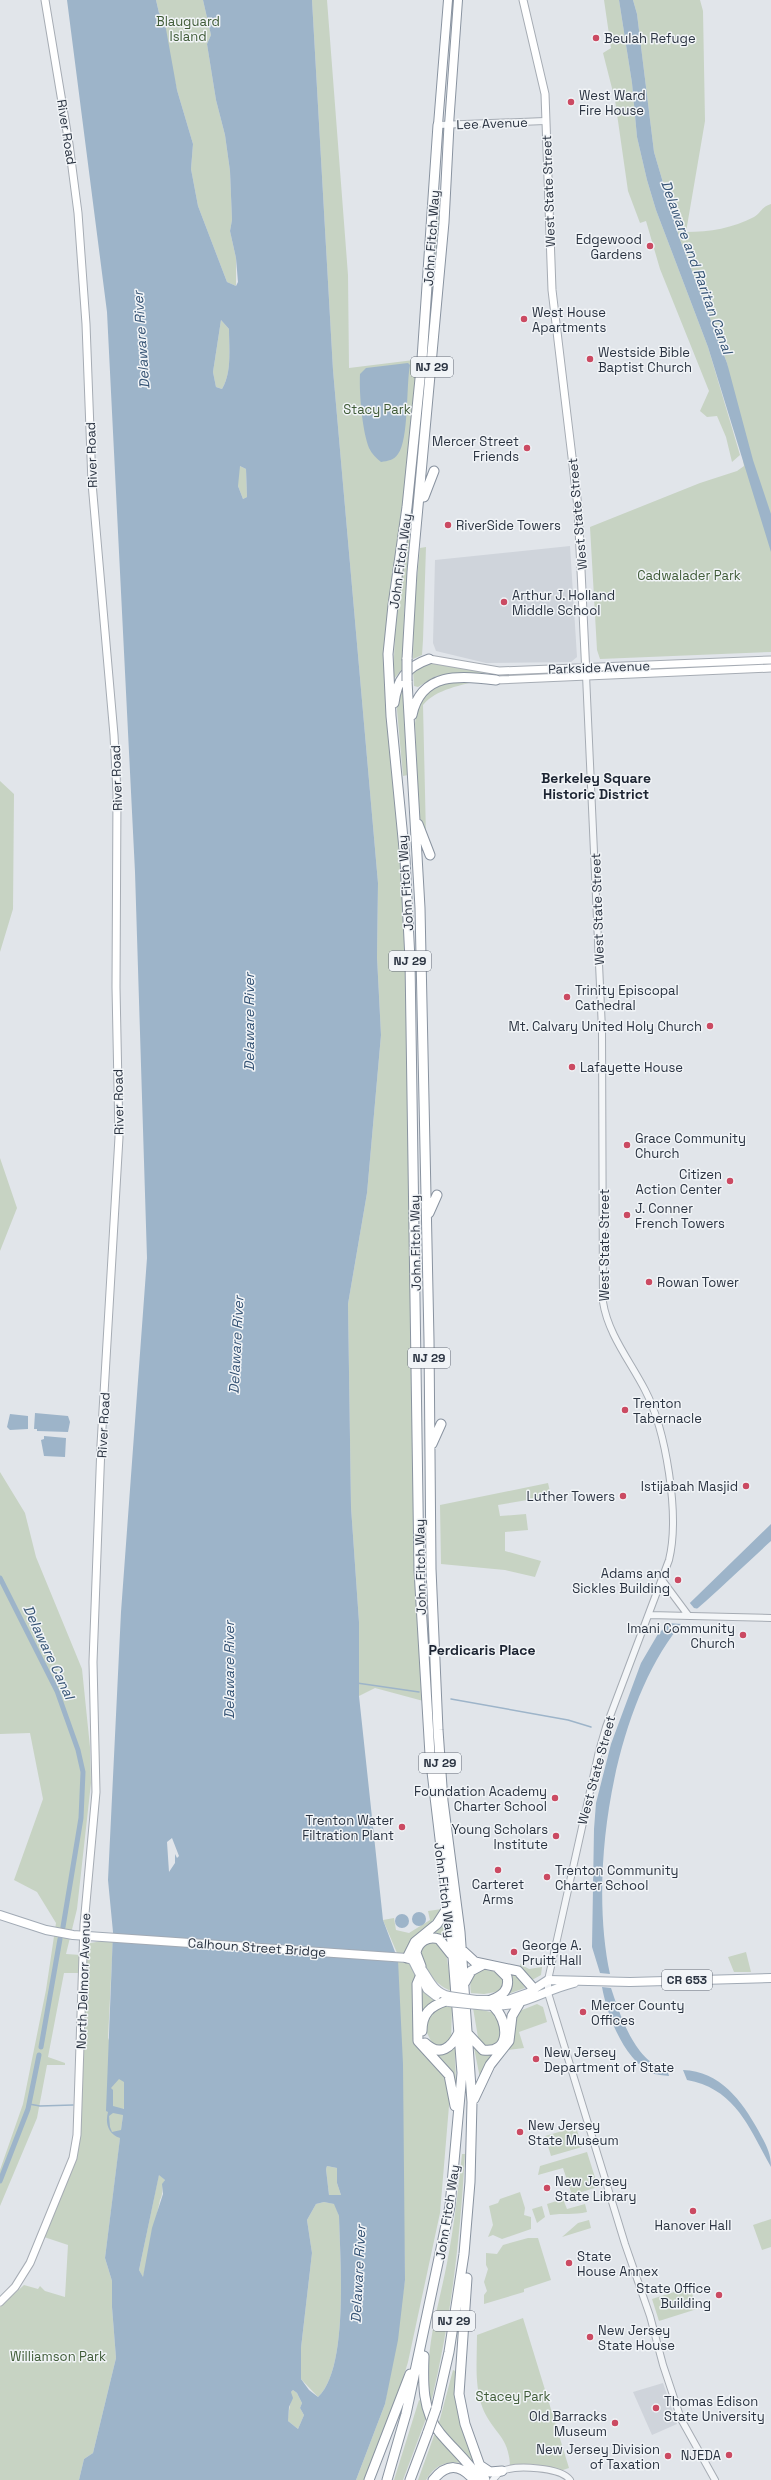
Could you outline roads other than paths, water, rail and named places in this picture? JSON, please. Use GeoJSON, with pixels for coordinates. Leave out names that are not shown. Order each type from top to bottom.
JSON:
{"type":"FeatureCollection","features":[{"type":"Feature","properties":{"kind":"highway","name":"John Fitch Way"},"geometry":{"type":"LineString","coordinates":[[387,2480],[406,2414],[422,2344],[452,2193],[464,2033],[465,1984],[462,1950],[443,1801],[438,1730],[431,1569],[427,1222],[420,908],[406,659],[444,222],[449,125]]}},
{"type":"Feature","properties":{"kind":"highway","name":"John Fitch Way"},"geometry":{"type":"LineString","coordinates":[[410,2480],[436,2409],[449,2352],[467,2231],[472,2102],[453,1957],[430,1755],[419,1570],[410,960],[405,865],[388,676],[390,632],[407,507],[422,359],[438,126]]}},
{"type":"Feature","properties":{"kind":"highway"},"geometry":{"type":"LineString","coordinates":[[416,534],[425,491],[434,471]]}},
{"type":"Feature","properties":{"kind":"highway"},"geometry":{"type":"LineString","coordinates":[[395,758],[394,703],[396,689],[403,675],[413,666],[429,659]]}},
{"type":"Feature","properties":{"kind":"highway"},"geometry":{"type":"LineString","coordinates":[[410,726],[417,698],[433,683],[464,678],[496,680]]}},
{"type":"Feature","properties":{"kind":"highway"},"geometry":{"type":"LineString","coordinates":[[414,813],[430,855]]}},
{"type":"Feature","properties":{"kind":"highway"},"geometry":{"type":"LineString","coordinates":[[427,1222],[431,1204],[437,1195]]}},
{"type":"Feature","properties":{"kind":"highway"},"geometry":{"type":"LineString","coordinates":[[430,1449],[441,1424]]}},
{"type":"Feature","properties":{"kind":"highway"},"geometry":{"type":"LineString","coordinates":[[407,1958],[415,1942],[437,1924],[448,1907]]}},
{"type":"Feature","properties":{"kind":"highway"},"geometry":{"type":"LineString","coordinates":[[421,1966],[416,1950],[420,1943],[430,1938],[439,1939],[444,1943],[453,1957]]}},
{"type":"Feature","properties":{"kind":"highway"},"geometry":{"type":"LineString","coordinates":[[462,1950],[470,1959],[484,1964],[518,1971],[534,1988]]}},
{"type":"Feature","properties":{"kind":"highway"},"geometry":{"type":"LineString","coordinates":[[465,1984],[471,1971],[484,1964]]}},
{"type":"Feature","properties":{"kind":"highway"},"geometry":{"type":"LineString","coordinates":[[447,2000],[435,2005],[427,2011],[422,2024],[423,2039],[431,2048],[441,2050],[452,2045],[464,2033],[483,2050],[493,2050],[502,2044],[505,2036],[504,2022],[500,2012],[492,2004],[502,1995],[508,1985],[505,1974],[496,1967]]}},
{"type":"Feature","properties":{"kind":"highway"},"geometry":{"type":"LineString","coordinates":[[420,1977],[417,1984],[417,2037],[421,2046],[443,2066],[449,2075],[452,2084],[457,2127]]}},
{"type":"Feature","properties":{"kind":"highway"},"geometry":{"type":"LineString","coordinates":[[472,2102],[485,2074],[509,2041],[512,2016],[519,2004]]}},
{"type":"Feature","properties":{"kind":"highway"},"geometry":{"type":"LineString","coordinates":[[467,2231],[466,2285],[459,2394],[465,2424],[485,2480]]}},
{"type":"Feature","properties":{"kind":"highway"},"geometry":{"type":"LineString","coordinates":[[429,2309],[423,2376],[429,2413],[438,2432],[471,2466],[480,2480]]}},
{"type":"Feature","properties":{"kind":"highway"},"geometry":{"type":"LineString","coordinates":[[369,2480],[422,2344]]}},
{"type":"Feature","properties":{"kind":"highway"},"geometry":{"type":"LineString","coordinates":[[433,2480],[444,2469],[454,2466],[464,2470],[474,2480]]}},
{"type":"Feature","properties":{"kind":"highway"},"geometry":{"type":"LineString","coordinates":[[481,2466],[490,2472],[502,2471]]}},
{"type":"Feature","properties":{"kind":"main road","name":"River Road"},"geometry":{"type":"LineString","coordinates":[[44,0],[69,144],[78,213],[86,324],[92,484],[116,764],[119,1137],[94,1642]]}},
{"type":"Feature","properties":{"kind":"main road","name":"John Fitch Way"},"geometry":{"type":"LineString","coordinates":[[438,126],[448,0]]}},
{"type":"Feature","properties":{"kind":"main road","name":"John Fitch Way"},"geometry":{"type":"LineString","coordinates":[[449,125],[458,0]]}},
{"type":"Feature","properties":{"kind":"main road","name":"West State Street"},"geometry":{"type":"LineString","coordinates":[[523,0],[545,94],[552,290],[578,507],[586,676]]}},
{"type":"Feature","properties":{"kind":"main road","name":"Parkside Avenue"},"geometry":{"type":"LineString","coordinates":[[429,659],[492,671],[771,660]]}},
{"type":"Feature","properties":{"kind":"main road","name":"Parkside Avenue"},"geometry":{"type":"LineString","coordinates":[[496,680],[771,668]]}},
{"type":"Feature","properties":{"kind":"main road","name":"North Delmorr Avenue"},"geometry":{"type":"LineString","coordinates":[[0,2302],[15,2287],[30,2263],[75,2147],[84,1935],[96,1778],[92,1687],[94,1642]]}},
{"type":"Feature","properties":{"kind":"main road","name":"Calhoun Street Bridge"},"geometry":{"type":"LineString","coordinates":[[0,1915],[52,1931],[73,1935],[407,1958]]}},
{"type":"Feature","properties":{"kind":"main road"},"geometry":{"type":"LineString","coordinates":[[407,1958],[430,1992],[447,2000],[492,2004],[519,2004],[582,1981]]}},
{"type":"Feature","properties":{"kind":"main road"},"geometry":{"type":"LineString","coordinates":[[407,1958],[421,1966],[433,1988],[447,2000]]}},
{"type":"Feature","properties":{"kind":"main road","name":"CR 653"},"geometry":{"type":"LineString","coordinates":[[582,1981],[771,1978]]}},
{"type":"Feature","properties":{"kind":"main road"},"geometry":{"type":"LineString","coordinates":[[492,2004],[513,1999],[548,1980],[582,1981]]}},
{"type":"Feature","properties":{"kind":"street","name":"Lee Avenue"},"geometry":{"type":"LineString","coordinates":[[438,126],[546,121]]}},
{"type":"Feature","properties":{"kind":"street","name":"West State Street"},"geometry":{"type":"LineString","coordinates":[[586,676],[602,1029],[604,1302],[608,1323],[644,1388],[659,1422],[673,1524],[671,1551],[662,1580],[608,1721],[599,1751],[548,1980],[548,1993],[676,2404],[683,2424],[715,2480]]}},
{"type":"Feature","properties":{"kind":"street"},"geometry":{"type":"LineString","coordinates":[[662,1580],[689,1616]]}},
{"type":"Feature","properties":{"kind":"street"},"geometry":{"type":"LineString","coordinates":[[649,1615],[771,1618]]}},
{"type":"Feature","properties":{"kind":"street"},"geometry":{"type":"LineString","coordinates":[[492,2480],[502,2471],[521,2468],[538,2468],[569,2479]]}},
{"type":"Feature","properties":{"kind":"water","name":"Delaware River"},"geometry":{"type":"Polygon","coordinates":[[[67,0],[156,0],[159,13],[164,18],[177,90],[193,144],[191,169],[198,206],[227,282],[236,286],[238,282],[236,258],[230,231],[232,220],[230,171],[225,135],[216,100],[207,44],[211,35],[203,0],[312,0],[333,370],[378,883],[377,957],[381,1035],[367,1193],[348,1304],[351,1507],[359,1622],[359,1696],[383,1920],[398,1960],[403,2064],[405,2280],[398,2340],[385,2404],[356,2480],[79,2480],[84,2459],[93,2453],[116,2358],[112,2307],[112,2281],[105,2258],[120,2138],[113,2134],[108,2128],[108,2112],[106,2111],[113,1932],[108,1880],[121,1612],[147,1258],[135,872],[107,312],[67,0]],[[221,320],[213,372],[216,387],[222,389],[229,368],[229,329],[221,320]],[[240,466],[238,486],[243,499],[247,497],[246,469],[240,466]],[[172,1838],[167,1842],[169,1872],[175,1863],[175,1854],[177,1858],[179,1856],[172,1838]],[[119,2079],[111,2088],[113,2090],[113,2106],[124,2109],[124,2082],[119,2079]],[[113,2113],[109,2116],[112,2132],[121,2130],[123,2115],[113,2113]],[[327,2166],[326,2169],[329,2195],[341,2195],[337,2183],[337,2168],[327,2166]],[[159,2175],[139,2270],[143,2277],[152,2228],[163,2194],[162,2184],[165,2180],[159,2175]],[[324,2202],[316,2204],[307,2220],[312,2253],[301,2348],[301,2379],[309,2390],[318,2397],[328,2383],[339,2338],[341,2284],[339,2216],[334,2204],[324,2202]],[[293,2390],[291,2392],[293,2398],[289,2407],[288,2421],[298,2429],[304,2415],[300,2408],[302,2403],[297,2393],[293,2390]]]}},
{"type":"Feature","properties":{"kind":"water"},"geometry":{"type":"Polygon","coordinates":[[[619,0],[633,0],[637,14],[654,152],[679,237],[727,363],[753,460],[771,514],[771,552],[708,347],[656,210],[647,180],[637,137],[632,83],[619,0]]]}},
{"type":"Feature","properties":{"kind":"water"},"geometry":{"type":"Polygon","coordinates":[[[408,363],[410,365],[407,412],[402,447],[395,458],[381,462],[371,452],[364,431],[360,374],[366,368],[408,363]]]}},
{"type":"Feature","properties":{"kind":"water"},"geometry":{"type":"Polygon","coordinates":[[[35,1413],[68,1416],[70,1422],[68,1432],[37,1431],[37,1429],[34,1429],[35,1413]]]}},
{"type":"Feature","properties":{"kind":"water"},"geometry":{"type":"Polygon","coordinates":[[[10,1414],[28,1416],[28,1429],[10,1430],[7,1427],[10,1414]]]}},
{"type":"Feature","properties":{"kind":"water"},"geometry":{"type":"Polygon","coordinates":[[[44,1436],[66,1438],[65,1457],[44,1456],[41,1440],[44,1439],[44,1436]]]}},
{"type":"Feature","properties":{"kind":"water"},"geometry":{"type":"Polygon","coordinates":[[[771,1524],[771,1541],[681,1624],[656,1662],[637,1702],[622,1747],[611,1794],[605,1842],[602,1889],[604,1933],[610,1974],[600,1973],[592,1947],[594,1829],[596,1803],[611,1744],[641,1663],[658,1634],[771,1524]]]}},
{"type":"Feature","properties":{"kind":"water"},"geometry":{"type":"Polygon","coordinates":[[[416,1912],[422,1912],[426,1916],[426,1922],[422,1926],[416,1926],[412,1922],[412,1916],[416,1912]]]}},
{"type":"Feature","properties":{"kind":"water"},"geometry":{"type":"Polygon","coordinates":[[[402,1914],[407,1916],[409,1921],[407,1926],[402,1928],[397,1926],[395,1921],[397,1916],[402,1914]]]}},
{"type":"Feature","properties":{"kind":"water"},"geometry":{"type":"Polygon","coordinates":[[[602,1987],[611,1988],[624,2023],[638,2048],[646,2058],[656,2065],[667,2068],[669,2076],[652,2073],[642,2067],[633,2058],[618,2036],[604,1998],[602,1987]]]}},
{"type":"Feature","properties":{"kind":"water"},"geometry":{"type":"Polygon","coordinates":[[[683,2070],[708,2076],[719,2082],[737,2099],[752,2119],[765,2143],[769,2152],[771,2167],[748,2125],[739,2112],[718,2092],[704,2085],[687,2080],[683,2070]]]}},
{"type":"Feature","properties":{"kind":"waterway","name":"Delaware Canal"},"geometry":{"type":"LineString","coordinates":[[0,1578],[57,1691],[78,1750],[83,1772],[81,1818],[63,1927]]}},
{"type":"Feature","properties":{"kind":"waterway"},"geometry":{"type":"LineString","coordinates":[[357,1683],[419,1692]]}},
{"type":"Feature","properties":{"kind":"waterway"},"geometry":{"type":"LineString","coordinates":[[451,1699],[568,1720],[591,1727]]}},
{"type":"Feature","properties":{"kind":"waterway","name":"Delaware Canal"},"geometry":{"type":"LineString","coordinates":[[41,2047],[60,1939]]}},
{"type":"Feature","properties":{"kind":"waterway","name":"Delaware Canal"},"geometry":{"type":"LineString","coordinates":[[0,2181],[28,2109],[39,2055]]}},
{"type":"Feature","properties":{"kind":"waterway"},"geometry":{"type":"LineString","coordinates":[[29,2104],[40,2106],[73,2105]]}},
{"type":"Feature","properties":{"kind":"place","name":"Beulah Refuge"},"geometry":{"type":"Point","coordinates":[596,38]}},
{"type":"Feature","properties":{"kind":"place","name":"West Ward Fire House"},"geometry":{"type":"Point","coordinates":[571,102]}},
{"type":"Feature","properties":{"kind":"place","name":"Edgewood Gardens"},"geometry":{"type":"Point","coordinates":[650,246]}},
{"type":"Feature","properties":{"kind":"place","name":"West House Apartments"},"geometry":{"type":"Point","coordinates":[524,319]}},
{"type":"Feature","properties":{"kind":"place","name":"Westside Bible Baptist Church"},"geometry":{"type":"Point","coordinates":[590,359]}},
{"type":"Feature","properties":{"kind":"place","name":"Mercer Street Friends"},"geometry":{"type":"Point","coordinates":[527,448]}},
{"type":"Feature","properties":{"kind":"place","name":"RiverSide Towers"},"geometry":{"type":"Point","coordinates":[448,525]}},
{"type":"Feature","properties":{"kind":"place","name":"Arthur J. Holland Middle School"},"geometry":{"type":"Point","coordinates":[504,602]}},
{"type":"Feature","properties":{"kind":"place","name":"Trinity Episcopal Cathedral"},"geometry":{"type":"Point","coordinates":[567,997]}},
{"type":"Feature","properties":{"kind":"place","name":"Mt. Calvary United Holy Church"},"geometry":{"type":"Point","coordinates":[710,1026]}},
{"type":"Feature","properties":{"kind":"place","name":"Lafayette House"},"geometry":{"type":"Point","coordinates":[572,1067]}},
{"type":"Feature","properties":{"kind":"place","name":"Grace Community Church"},"geometry":{"type":"Point","coordinates":[627,1145]}},
{"type":"Feature","properties":{"kind":"place","name":"Citizen Action Center"},"geometry":{"type":"Point","coordinates":[730,1181]}},
{"type":"Feature","properties":{"kind":"place","name":"J. Conner French Towers"},"geometry":{"type":"Point","coordinates":[627,1215]}},
{"type":"Feature","properties":{"kind":"place","name":"Rowan Tower"},"geometry":{"type":"Point","coordinates":[649,1282]}},
{"type":"Feature","properties":{"kind":"place","name":"Trenton Tabernacle"},"geometry":{"type":"Point","coordinates":[625,1410]}},
{"type":"Feature","properties":{"kind":"place","name":"Istijabah Masjid"},"geometry":{"type":"Point","coordinates":[746,1486]}},
{"type":"Feature","properties":{"kind":"place","name":"Luther Towers"},"geometry":{"type":"Point","coordinates":[623,1496]}},
{"type":"Feature","properties":{"kind":"place","name":"Adams and Sickles Building"},"geometry":{"type":"Point","coordinates":[678,1580]}},
{"type":"Feature","properties":{"kind":"place","name":"Imani Community Church"},"geometry":{"type":"Point","coordinates":[743,1635]}},
{"type":"Feature","properties":{"kind":"place","name":"Foundation Academy Charter School"},"geometry":{"type":"Point","coordinates":[555,1798]}},
{"type":"Feature","properties":{"kind":"place","name":"Trenton Water Filtration Plant"},"geometry":{"type":"Point","coordinates":[402,1827]}},
{"type":"Feature","properties":{"kind":"place","name":"Young Scholars Institute"},"geometry":{"type":"Point","coordinates":[556,1836]}},
{"type":"Feature","properties":{"kind":"place","name":"Carteret Arms"},"geometry":{"type":"Point","coordinates":[498,1870]}},
{"type":"Feature","properties":{"kind":"place","name":"Trenton Community Charter School"},"geometry":{"type":"Point","coordinates":[547,1877]}},
{"type":"Feature","properties":{"kind":"place","name":"George A. Pruitt Hall"},"geometry":{"type":"Point","coordinates":[514,1952]}},
{"type":"Feature","properties":{"kind":"place","name":"Mercer County Offices"},"geometry":{"type":"Point","coordinates":[583,2012]}},
{"type":"Feature","properties":{"kind":"place","name":"New Jersey Department of State"},"geometry":{"type":"Point","coordinates":[536,2059]}},
{"type":"Feature","properties":{"kind":"place","name":"New Jersey State Museum"},"geometry":{"type":"Point","coordinates":[520,2132]}},
{"type":"Feature","properties":{"kind":"place","name":"New Jersey State Library"},"geometry":{"type":"Point","coordinates":[547,2188]}},
{"type":"Feature","properties":{"kind":"place","name":"Hanover Hall"},"geometry":{"type":"Point","coordinates":[693,2211]}},
{"type":"Feature","properties":{"kind":"place","name":"State House Annex"},"geometry":{"type":"Point","coordinates":[569,2263]}},
{"type":"Feature","properties":{"kind":"place","name":"State Office Building"},"geometry":{"type":"Point","coordinates":[719,2295]}},
{"type":"Feature","properties":{"kind":"place","name":"New Jersey State House"},"geometry":{"type":"Point","coordinates":[590,2337]}},
{"type":"Feature","properties":{"kind":"place","name":"Thomas Edison State University"},"geometry":{"type":"Point","coordinates":[656,2408]}},
{"type":"Feature","properties":{"kind":"place","name":"Old Barracks Museum"},"geometry":{"type":"Point","coordinates":[615,2423]}},
{"type":"Feature","properties":{"kind":"place","name":"NJEDA"},"geometry":{"type":"Point","coordinates":[729,2455]}},
{"type":"Feature","properties":{"kind":"place","name":"New Jersey Division of Taxation"},"geometry":{"type":"Point","coordinates":[668,2456]}},
{"type":"Feature","properties":{"kind":"district","name":"Berkeley Square Historic District"},"geometry":{"type":"Point","coordinates":[596,786]}},
{"type":"Feature","properties":{"kind":"district","name":"Perdicaris Place"},"geometry":{"type":"Point","coordinates":[482,1650]}},
{"type":"Feature","properties":{"kind":"park label","name":"Blauguard Island"},"geometry":{"type":"Point","coordinates":[188,28]}},
{"type":"Feature","properties":{"kind":"park label","name":"Stacy Park"},"geometry":{"type":"Point","coordinates":[377,409]}},
{"type":"Feature","properties":{"kind":"park label","name":"Cadwalader Park"},"geometry":{"type":"Point","coordinates":[689,575]}},
{"type":"Feature","properties":{"kind":"park label","name":"Williamson Park"},"geometry":{"type":"Point","coordinates":[58,2356]}},
{"type":"Feature","properties":{"kind":"park label","name":"Stacey Park"},"geometry":{"type":"Point","coordinates":[513,2396]}},
{"type":"Feature","properties":{"kind":"water label","name":"Delaware and Raritan Canal"},"geometry":{"type":"Point","coordinates":[697,267]}}]}
